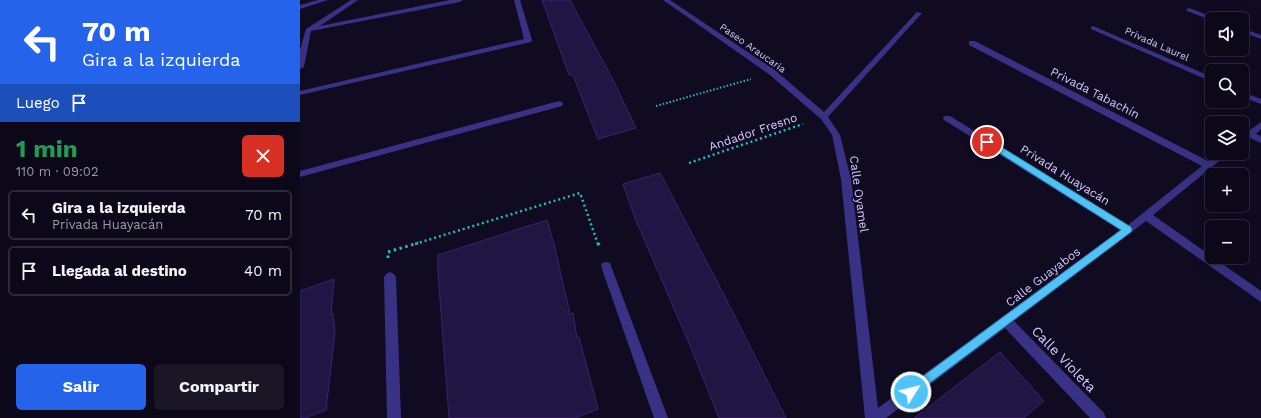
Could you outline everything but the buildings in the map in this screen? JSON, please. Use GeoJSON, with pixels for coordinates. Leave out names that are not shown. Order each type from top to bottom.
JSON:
{"type":"FeatureCollection","features":[{"type":"Feature","properties":{"kind":"street"},"geometry":{"type":"LineString","coordinates":[[300,7],[325,0]]}},
{"type":"Feature","properties":{"kind":"street"},"geometry":{"type":"LineString","coordinates":[[300,68],[308,30],[355,0]]}},
{"type":"Feature","properties":{"kind":"street"},"geometry":{"type":"LineString","coordinates":[[308,30],[460,0]]}},
{"type":"Feature","properties":{"kind":"street"},"geometry":{"type":"LineString","coordinates":[[300,93],[528,40],[517,0]]}},
{"type":"Feature","properties":{"kind":"street","name":"Paseo Araucaria"},"geometry":{"type":"LineString","coordinates":[[666,0],[773,73],[824,117]]}},
{"type":"Feature","properties":{"kind":"street"},"geometry":{"type":"LineString","coordinates":[[1189,10],[1205,16]]}},
{"type":"Feature","properties":{"kind":"street"},"geometry":{"type":"LineString","coordinates":[[824,117],[919,13]]}},
{"type":"Feature","properties":{"kind":"street","name":"Privada Laurel"},"geometry":{"type":"LineString","coordinates":[[1093,28],[1205,77]]}},
{"type":"Feature","properties":{"kind":"street"},"geometry":{"type":"LineString","coordinates":[[1249,33],[1261,37]]}},
{"type":"Feature","properties":{"kind":"street","name":"Privada Tabachín"},"geometry":{"type":"LineString","coordinates":[[972,43],[1208,165]]}},
{"type":"Feature","properties":{"kind":"street"},"geometry":{"type":"LineString","coordinates":[[1249,97],[1261,102]]}},
{"type":"Feature","properties":{"kind":"street"},"geometry":{"type":"LineString","coordinates":[[300,174],[559,104]]}},
{"type":"Feature","properties":{"kind":"street","name":"Calle Oyamel"},"geometry":{"type":"LineString","coordinates":[[824,117],[836,135],[846,179],[872,418]]}},
{"type":"Feature","properties":{"kind":"street","name":"Privada Huayacán"},"geometry":{"type":"LineString","coordinates":[[948,118],[1128,230]]}},
{"type":"Feature","properties":{"kind":"street"},"geometry":{"type":"LineString","coordinates":[[1249,135],[1261,125]]}},
{"type":"Feature","properties":{"kind":"street"},"geometry":{"type":"LineString","coordinates":[[1249,138],[1261,140]]}},
{"type":"Feature","properties":{"kind":"street","name":"Calle Guayabos"},"geometry":{"type":"LineString","coordinates":[[875,418],[1128,230],[1215,160]]}},
{"type":"Feature","properties":{"kind":"street"},"geometry":{"type":"LineString","coordinates":[[1145,215],[1261,297]]}},
{"type":"Feature","properties":{"kind":"street"},"geometry":{"type":"LineString","coordinates":[[606,266],[660,418]]}},
{"type":"Feature","properties":{"kind":"street"},"geometry":{"type":"LineString","coordinates":[[390,277],[394,418]]}},
{"type":"Feature","properties":{"kind":"street","name":"Calle Violeta"},"geometry":{"type":"LineString","coordinates":[[1006,321],[1099,418]]}},
{"type":"Feature","properties":{"kind":"path"},"geometry":{"type":"LineString","coordinates":[[656,106],[753,79]]}},
{"type":"Feature","properties":{"kind":"path","name":"Andador Fresno"},"geometry":{"type":"LineString","coordinates":[[689,163],[824,117]]}},
{"type":"Feature","properties":{"kind":"path"},"geometry":{"type":"LineString","coordinates":[[390,277],[388,252],[580,193],[606,266]]}},
{"type":"Feature","properties":{"kind":"route"},"geometry":{"type":"LineString","coordinates":[[911,392],[1128,230],[987,142]]}}]}
